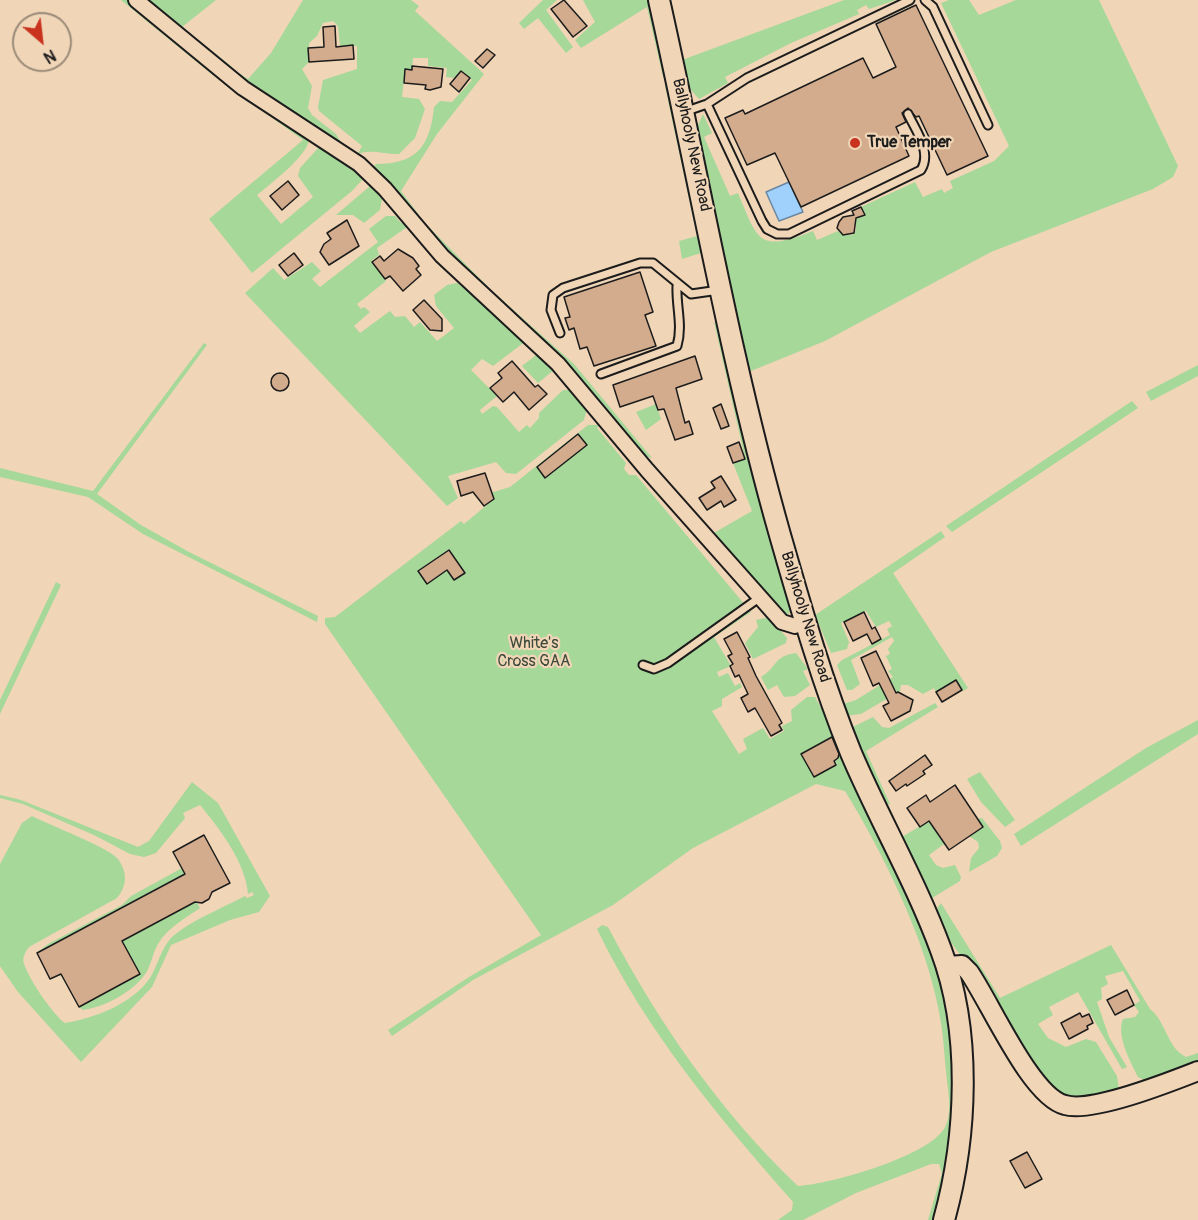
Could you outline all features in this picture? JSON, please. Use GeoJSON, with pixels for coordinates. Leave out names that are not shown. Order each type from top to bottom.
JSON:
{"type":"FeatureCollection","features":[{"type":"Feature","properties":{"kind":"main road","name":"Ballyhooly New Road"},"geometry":{"type":"LineString","coordinates":[[659,0],[741,390],[806,621],[851,751],[947,966],[959,1032],[962,1122],[956,1175],[944,1220]]}},
{"type":"Feature","properties":{"kind":"street"},"geometry":{"type":"LineString","coordinates":[[136,0],[243,88],[293,123],[353,159],[373,176],[442,256],[565,372],[759,598],[788,626],[806,621]]}},
{"type":"Feature","properties":{"kind":"street"},"geometry":{"type":"LineString","coordinates":[[947,966],[962,965],[969,972],[1041,1089],[1063,1105],[1074,1107],[1107,1101],[1198,1071]]}},
{"type":"Feature","properties":{"kind":"lane"},"geometry":{"type":"LineString","coordinates":[[684,112],[707,104],[747,78],[909,0]]}},
{"type":"Feature","properties":{"kind":"lane"},"geometry":{"type":"LineString","coordinates":[[925,0],[933,7],[988,125]]}},
{"type":"Feature","properties":{"kind":"lane"},"geometry":{"type":"LineString","coordinates":[[707,104],[762,221],[767,229],[777,234],[789,234],[810,226],[921,170],[927,161],[925,152],[908,114]]}},
{"type":"Feature","properties":{"kind":"lane"},"geometry":{"type":"LineString","coordinates":[[560,333],[551,310],[553,296],[563,288],[640,263],[652,263],[665,271],[677,285],[691,294],[720,290]]}},
{"type":"Feature","properties":{"kind":"lane"},"geometry":{"type":"LineString","coordinates":[[601,374],[677,346],[681,332],[676,300],[677,285]]}},
{"type":"Feature","properties":{"kind":"lane"},"geometry":{"type":"LineString","coordinates":[[643,665],[654,669],[668,663],[759,598]]}},
{"type":"Feature","properties":{"kind":"green space"},"geometry":{"type":"Polygon","coordinates":[[[121,0],[130,0],[309,139],[303,153],[296,161],[257,195],[281,224],[313,197],[298,176],[300,168],[320,146],[345,159],[363,175],[363,179],[352,191],[252,273],[209,219],[303,140],[214,76],[121,0]]]}},
{"type":"Feature","properties":{"kind":"green space"},"geometry":{"type":"Polygon","coordinates":[[[142,0],[216,0],[182,27],[232,67],[229,70],[142,0]]]}},
{"type":"Feature","properties":{"kind":"green space"},"geometry":{"type":"Polygon","coordinates":[[[303,0],[411,0],[419,6],[415,11],[484,74],[437,134],[401,191],[419,215],[416,218],[389,182],[372,169],[376,164],[402,161],[419,150],[429,132],[434,107],[440,101],[452,102],[472,80],[462,71],[455,78],[446,77],[447,68],[428,66],[428,58],[413,58],[412,70],[405,70],[402,97],[419,99],[425,109],[415,138],[399,154],[372,152],[357,155],[362,146],[319,111],[318,107],[323,80],[357,69],[357,46],[340,46],[338,26],[333,21],[323,23],[317,36],[309,43],[309,62],[302,69],[312,86],[308,108],[312,115],[336,134],[342,144],[335,144],[236,76],[239,73],[248,79],[271,53],[303,0]]]}},
{"type":"Feature","properties":{"kind":"green space"},"geometry":{"type":"Polygon","coordinates":[[[543,0],[557,0],[546,10],[573,47],[566,53],[538,18],[524,29],[519,23],[543,0]]]}},
{"type":"Feature","properties":{"kind":"green space"},"geometry":{"type":"Polygon","coordinates":[[[583,0],[653,0],[670,73],[663,77],[647,7],[581,48],[575,40],[595,22],[583,0]]]}},
{"type":"Feature","properties":{"kind":"green space"},"geometry":{"type":"Polygon","coordinates":[[[844,0],[896,0],[869,9],[866,5],[857,10],[859,14],[791,43],[725,77],[728,83],[699,99],[689,88],[682,60],[844,0]]]}},
{"type":"Feature","properties":{"kind":"green space"},"geometry":{"type":"Polygon","coordinates":[[[949,0],[969,0],[979,15],[1016,0],[1099,0],[1178,166],[1173,177],[1153,189],[991,252],[825,341],[746,373],[694,134],[703,114],[712,133],[704,137],[730,196],[738,193],[756,232],[762,238],[770,241],[795,238],[813,231],[817,240],[838,231],[843,235],[852,235],[856,230],[856,219],[864,215],[861,207],[915,182],[923,197],[942,189],[944,193],[953,188],[950,181],[994,161],[1009,146],[941,3],[949,0]]]}},
{"type":"Feature","properties":{"kind":"green space"},"geometry":{"type":"Polygon","coordinates":[[[672,84],[704,252],[682,259],[679,241],[697,236],[665,86],[672,84]]]}},
{"type":"Feature","properties":{"kind":"green space"},"geometry":{"type":"Polygon","coordinates":[[[370,186],[382,199],[380,210],[364,223],[353,215],[336,215],[370,186]]]}},
{"type":"Feature","properties":{"kind":"green space"},"geometry":{"type":"Polygon","coordinates":[[[386,216],[395,216],[401,223],[405,222],[407,227],[377,248],[379,255],[371,261],[386,281],[357,304],[361,309],[364,307],[370,312],[354,326],[360,333],[390,311],[395,317],[405,316],[414,327],[420,322],[437,341],[454,328],[436,306],[434,295],[447,285],[457,283],[486,303],[484,305],[519,339],[521,337],[526,341],[493,366],[482,359],[471,370],[497,396],[480,410],[482,414],[493,406],[497,407],[519,432],[527,425],[530,428],[539,418],[539,413],[563,390],[572,390],[587,408],[584,420],[516,474],[506,473],[496,462],[448,476],[458,498],[447,506],[245,293],[273,268],[284,280],[312,262],[321,271],[312,279],[320,287],[378,242],[369,229],[386,216]]]}},
{"type":"Feature","properties":{"kind":"green space"},"geometry":{"type":"Polygon","coordinates":[[[425,223],[492,291],[574,364],[652,458],[642,455],[421,226],[425,223]]]}},
{"type":"Feature","properties":{"kind":"green space"},"geometry":{"type":"Polygon","coordinates":[[[714,322],[717,322],[722,329],[792,611],[786,615],[781,614],[712,534],[752,511],[733,463],[745,458],[714,322]]]}},
{"type":"Feature","properties":{"kind":"green space"},"geometry":{"type":"Polygon","coordinates":[[[204,343],[207,345],[97,494],[141,525],[189,552],[318,616],[317,622],[143,534],[88,497],[0,477],[0,468],[93,491],[204,343]]]}},
{"type":"Feature","properties":{"kind":"green space"},"geometry":{"type":"Polygon","coordinates":[[[539,353],[554,370],[538,383],[522,366],[539,353]]]}},
{"type":"Feature","properties":{"kind":"green space"},"geometry":{"type":"Polygon","coordinates":[[[1198,365],[1198,376],[1151,401],[1146,392],[1198,365]]]}},
{"type":"Feature","properties":{"kind":"green space"},"geometry":{"type":"Polygon","coordinates":[[[1132,401],[1138,408],[952,532],[946,526],[1132,401]]]}},
{"type":"Feature","properties":{"kind":"green space"},"geometry":{"type":"Polygon","coordinates":[[[656,404],[661,419],[646,430],[636,412],[656,404]]]}},
{"type":"Feature","properties":{"kind":"green space","name":"White's Cross GAA"},"geometry":{"type":"Polygon","coordinates":[[[588,425],[599,425],[597,428],[626,463],[624,469],[629,475],[636,475],[751,612],[714,637],[731,666],[717,672],[719,677],[728,673],[735,686],[740,683],[742,687],[722,699],[722,706],[712,711],[739,754],[747,749],[743,739],[763,728],[770,739],[784,731],[782,726],[792,721],[791,710],[807,697],[815,697],[821,708],[825,706],[941,969],[953,1044],[955,1137],[938,1220],[928,1220],[942,1173],[939,1164],[931,1164],[856,1193],[803,1220],[778,1220],[792,1210],[793,1202],[711,1106],[661,1038],[616,967],[597,929],[602,925],[608,927],[648,997],[692,1064],[742,1128],[798,1186],[832,1180],[877,1167],[918,1149],[934,1139],[944,1129],[949,1116],[939,1012],[933,984],[914,927],[888,869],[845,791],[816,784],[693,848],[613,905],[473,980],[392,1036],[388,1030],[469,977],[541,935],[325,624],[325,618],[335,617],[461,521],[464,524],[494,499],[490,493],[510,487],[588,425]]]}},
{"type":"Feature","properties":{"kind":"green space"},"geometry":{"type":"Polygon","coordinates":[[[941,531],[945,537],[893,573],[968,688],[963,691],[956,681],[936,692],[934,688],[923,694],[908,685],[901,685],[900,691],[861,714],[844,716],[843,704],[856,700],[893,677],[888,671],[892,669],[886,656],[890,654],[888,649],[894,641],[892,637],[851,660],[860,684],[852,690],[847,690],[837,665],[842,660],[890,635],[887,629],[892,626],[889,621],[876,627],[866,611],[841,623],[849,642],[847,649],[831,653],[815,615],[941,531]]]}},
{"type":"Feature","properties":{"kind":"green space"},"geometry":{"type":"Polygon","coordinates":[[[56,582],[61,585],[0,714],[0,700],[56,582]]]}},
{"type":"Feature","properties":{"kind":"green space"},"geometry":{"type":"Polygon","coordinates":[[[769,617],[787,638],[786,643],[753,659],[745,643],[758,627],[756,620],[769,617]]]}},
{"type":"Feature","properties":{"kind":"green space"},"geometry":{"type":"Polygon","coordinates":[[[796,653],[808,669],[803,671],[810,685],[795,696],[784,697],[777,685],[768,690],[761,677],[779,659],[796,653]]]}},
{"type":"Feature","properties":{"kind":"green space"},"geometry":{"type":"Polygon","coordinates":[[[935,703],[938,707],[866,751],[890,804],[883,806],[849,729],[873,717],[882,727],[889,728],[935,703]]]}},
{"type":"Feature","properties":{"kind":"green space"},"geometry":{"type":"Polygon","coordinates":[[[1198,720],[1198,734],[1021,846],[1014,834],[1146,748],[1198,720]]]}},
{"type":"Feature","properties":{"kind":"green space"},"geometry":{"type":"Polygon","coordinates":[[[980,772],[1015,820],[1005,827],[981,802],[967,779],[980,772]]]}},
{"type":"Feature","properties":{"kind":"green space"},"geometry":{"type":"Polygon","coordinates":[[[192,782],[218,803],[270,896],[259,912],[230,920],[171,945],[152,987],[81,1062],[18,992],[0,966],[0,864],[22,823],[32,816],[91,842],[118,859],[125,874],[123,889],[117,898],[29,947],[24,955],[24,964],[36,987],[54,1013],[65,1023],[88,1018],[123,1002],[150,978],[165,946],[172,937],[207,915],[245,896],[247,898],[254,895],[252,892],[248,894],[242,870],[230,846],[200,805],[183,813],[185,818],[156,853],[144,857],[130,854],[96,836],[23,804],[0,798],[0,795],[21,800],[138,847],[149,841],[192,782]]]}},
{"type":"Feature","properties":{"kind":"green space"},"geometry":{"type":"Polygon","coordinates":[[[982,818],[1000,841],[1002,848],[997,856],[969,872],[971,858],[979,848],[978,842],[969,836],[977,819],[982,818]]]}},
{"type":"Feature","properties":{"kind":"green space"},"geometry":{"type":"Polygon","coordinates":[[[929,821],[944,844],[929,855],[936,865],[943,868],[955,865],[961,877],[960,881],[932,898],[926,897],[900,838],[929,821]]]}},
{"type":"Feature","properties":{"kind":"green space"},"geometry":{"type":"Polygon","coordinates":[[[182,868],[185,874],[37,953],[48,944],[122,905],[131,896],[182,868]]]}},
{"type":"Feature","properties":{"kind":"green space"},"geometry":{"type":"Polygon","coordinates":[[[196,901],[200,908],[166,933],[156,948],[148,969],[137,983],[108,1003],[83,1010],[79,1007],[140,974],[127,950],[65,983],[60,974],[196,901]]]}},
{"type":"Feature","properties":{"kind":"green space"},"geometry":{"type":"Polygon","coordinates":[[[941,903],[1000,998],[1111,945],[1150,1009],[1160,1020],[1170,1041],[1186,1057],[1198,1053],[1198,1066],[1149,1083],[1138,1077],[1125,1048],[1121,1025],[1123,1019],[1135,1017],[1139,1012],[1134,1005],[1140,1001],[1123,971],[1105,976],[1108,984],[1101,988],[1102,999],[1097,1002],[1109,1037],[1127,1067],[1122,1069],[1078,992],[1049,1007],[1053,1015],[1038,1024],[1048,1038],[1066,1047],[1086,1039],[1096,1042],[1117,1076],[1119,1089],[1079,1101],[1049,1091],[990,995],[944,933],[934,912],[941,903]]]}},
{"type":"Feature","properties":{"kind":"water"},"geometry":{"type":"Polygon","coordinates":[[[789,182],[803,212],[779,221],[766,192],[789,182]]]}},
{"type":"Feature","properties":{"kind":"building"},"geometry":{"type":"Polygon","coordinates":[[[564,0],[587,26],[573,37],[551,9],[564,0]]]}},
{"type":"Feature","properties":{"kind":"building"},"geometry":{"type":"Polygon","coordinates":[[[916,5],[988,156],[947,175],[919,116],[916,117],[908,108],[902,113],[906,122],[896,127],[909,156],[801,207],[775,153],[747,165],[725,118],[743,110],[745,114],[863,58],[873,78],[896,67],[876,24],[916,5]]]}},
{"type":"Feature","properties":{"kind":"building"},"geometry":{"type":"Polygon","coordinates":[[[335,26],[336,47],[353,45],[354,59],[309,62],[308,48],[324,47],[323,27],[335,26]]]}},
{"type":"Feature","properties":{"kind":"building"},"geometry":{"type":"Polygon","coordinates":[[[487,49],[495,55],[483,68],[475,61],[487,49]]]}},
{"type":"Feature","properties":{"kind":"building"},"geometry":{"type":"Polygon","coordinates":[[[412,66],[443,69],[441,87],[430,90],[425,89],[426,85],[404,83],[405,69],[412,70],[412,66]]]}},
{"type":"Feature","properties":{"kind":"building"},"geometry":{"type":"Polygon","coordinates":[[[461,71],[470,78],[459,92],[450,84],[461,71]]]}},
{"type":"Feature","properties":{"kind":"building"},"geometry":{"type":"Polygon","coordinates":[[[288,181],[299,195],[282,210],[270,196],[288,181]]]}},
{"type":"Feature","properties":{"kind":"building"},"geometry":{"type":"Polygon","coordinates":[[[861,207],[865,215],[856,218],[854,233],[843,235],[837,228],[839,222],[843,217],[854,215],[852,211],[861,207]]]}},
{"type":"Feature","properties":{"kind":"building"},"geometry":{"type":"Polygon","coordinates":[[[347,220],[359,246],[329,265],[320,252],[324,244],[331,239],[327,233],[347,220]]]}},
{"type":"Feature","properties":{"kind":"building"},"geometry":{"type":"Polygon","coordinates":[[[398,249],[413,258],[419,266],[416,269],[421,275],[403,291],[390,276],[385,279],[372,262],[380,256],[384,261],[398,249]]]}},
{"type":"Feature","properties":{"kind":"building"},"geometry":{"type":"Polygon","coordinates":[[[294,253],[303,265],[288,276],[279,265],[294,253]]]}},
{"type":"Feature","properties":{"kind":"building"},"geometry":{"type":"Polygon","coordinates":[[[640,272],[653,312],[645,315],[656,346],[594,366],[587,347],[580,349],[574,328],[569,330],[565,318],[570,317],[564,297],[640,272]]]}},
{"type":"Feature","properties":{"kind":"building"},"geometry":{"type":"Polygon","coordinates":[[[424,300],[442,319],[442,331],[430,330],[413,310],[424,300]]]}},
{"type":"Feature","properties":{"kind":"building"},"geometry":{"type":"Polygon","coordinates":[[[695,356],[702,379],[676,388],[685,423],[689,421],[693,434],[675,440],[664,409],[658,410],[653,396],[620,407],[613,385],[695,356]]]}},
{"type":"Feature","properties":{"kind":"building"},"geometry":{"type":"Polygon","coordinates":[[[512,361],[535,387],[538,385],[547,394],[529,410],[514,392],[503,402],[490,388],[502,378],[498,373],[512,361]]]}},
{"type":"Feature","properties":{"kind":"building"},"geometry":{"type":"Polygon","coordinates":[[[280,373],[286,376],[289,382],[286,388],[280,391],[274,388],[271,382],[274,376],[280,373]]]}},
{"type":"Feature","properties":{"kind":"building"},"geometry":{"type":"Polygon","coordinates":[[[721,404],[729,426],[721,429],[713,408],[721,404]]]}},
{"type":"Feature","properties":{"kind":"building"},"geometry":{"type":"Polygon","coordinates":[[[578,434],[587,445],[545,478],[537,467],[578,434]]]}},
{"type":"Feature","properties":{"kind":"building"},"geometry":{"type":"Polygon","coordinates":[[[739,442],[745,459],[733,463],[727,447],[739,442]]]}},
{"type":"Feature","properties":{"kind":"building"},"geometry":{"type":"Polygon","coordinates":[[[485,473],[494,499],[484,506],[473,492],[461,496],[457,481],[485,473]]]}},
{"type":"Feature","properties":{"kind":"building"},"geometry":{"type":"Polygon","coordinates":[[[721,476],[736,500],[724,507],[721,501],[707,510],[699,498],[715,488],[711,482],[721,476]]]}},
{"type":"Feature","properties":{"kind":"building"},"geometry":{"type":"Polygon","coordinates":[[[449,550],[465,573],[454,580],[447,570],[427,584],[418,571],[449,550]]]}},
{"type":"Feature","properties":{"kind":"building"},"geometry":{"type":"Polygon","coordinates":[[[864,612],[872,629],[875,627],[881,639],[872,644],[867,634],[853,641],[844,622],[864,612]]]}},
{"type":"Feature","properties":{"kind":"building"},"geometry":{"type":"Polygon","coordinates":[[[737,632],[750,657],[748,658],[756,676],[782,723],[779,725],[782,730],[771,736],[755,708],[748,712],[741,698],[748,694],[739,675],[735,677],[730,666],[733,664],[728,656],[732,654],[724,639],[737,632]]]}},
{"type":"Feature","properties":{"kind":"building"},"geometry":{"type":"Polygon","coordinates":[[[876,651],[896,693],[913,700],[910,711],[891,721],[883,706],[889,703],[879,683],[873,686],[861,658],[876,651]]]}},
{"type":"Feature","properties":{"kind":"building"},"geometry":{"type":"Polygon","coordinates":[[[956,680],[962,690],[942,702],[936,692],[956,680]]]}},
{"type":"Feature","properties":{"kind":"building"},"geometry":{"type":"Polygon","coordinates":[[[832,737],[839,754],[834,761],[836,765],[814,777],[801,754],[832,737]]]}},
{"type":"Feature","properties":{"kind":"building"},"geometry":{"type":"Polygon","coordinates":[[[925,755],[932,765],[923,771],[925,774],[896,791],[889,781],[925,755]]]}},
{"type":"Feature","properties":{"kind":"building"},"geometry":{"type":"Polygon","coordinates":[[[955,785],[983,827],[949,850],[929,821],[920,827],[907,808],[926,795],[930,802],[955,785]]]}},
{"type":"Feature","properties":{"kind":"building"},"geometry":{"type":"Polygon","coordinates":[[[204,835],[230,883],[212,892],[209,899],[202,903],[195,902],[122,941],[140,974],[79,1007],[61,974],[50,979],[37,953],[185,874],[173,852],[204,835]]]}},
{"type":"Feature","properties":{"kind":"building"},"geometry":{"type":"Polygon","coordinates":[[[1127,990],[1134,1005],[1115,1015],[1107,1000],[1127,990]]]}},
{"type":"Feature","properties":{"kind":"building"},"geometry":{"type":"Polygon","coordinates":[[[1080,1013],[1082,1017],[1089,1014],[1093,1023],[1087,1026],[1088,1029],[1069,1039],[1061,1023],[1080,1013]]]}},
{"type":"Feature","properties":{"kind":"building"},"geometry":{"type":"Polygon","coordinates":[[[1027,1152],[1042,1179],[1025,1188],[1010,1161],[1027,1152]]]}},
{"type":"Feature","properties":{"kind":"place","name":"True Temper"},"geometry":{"type":"Point","coordinates":[855,143]}}]}
